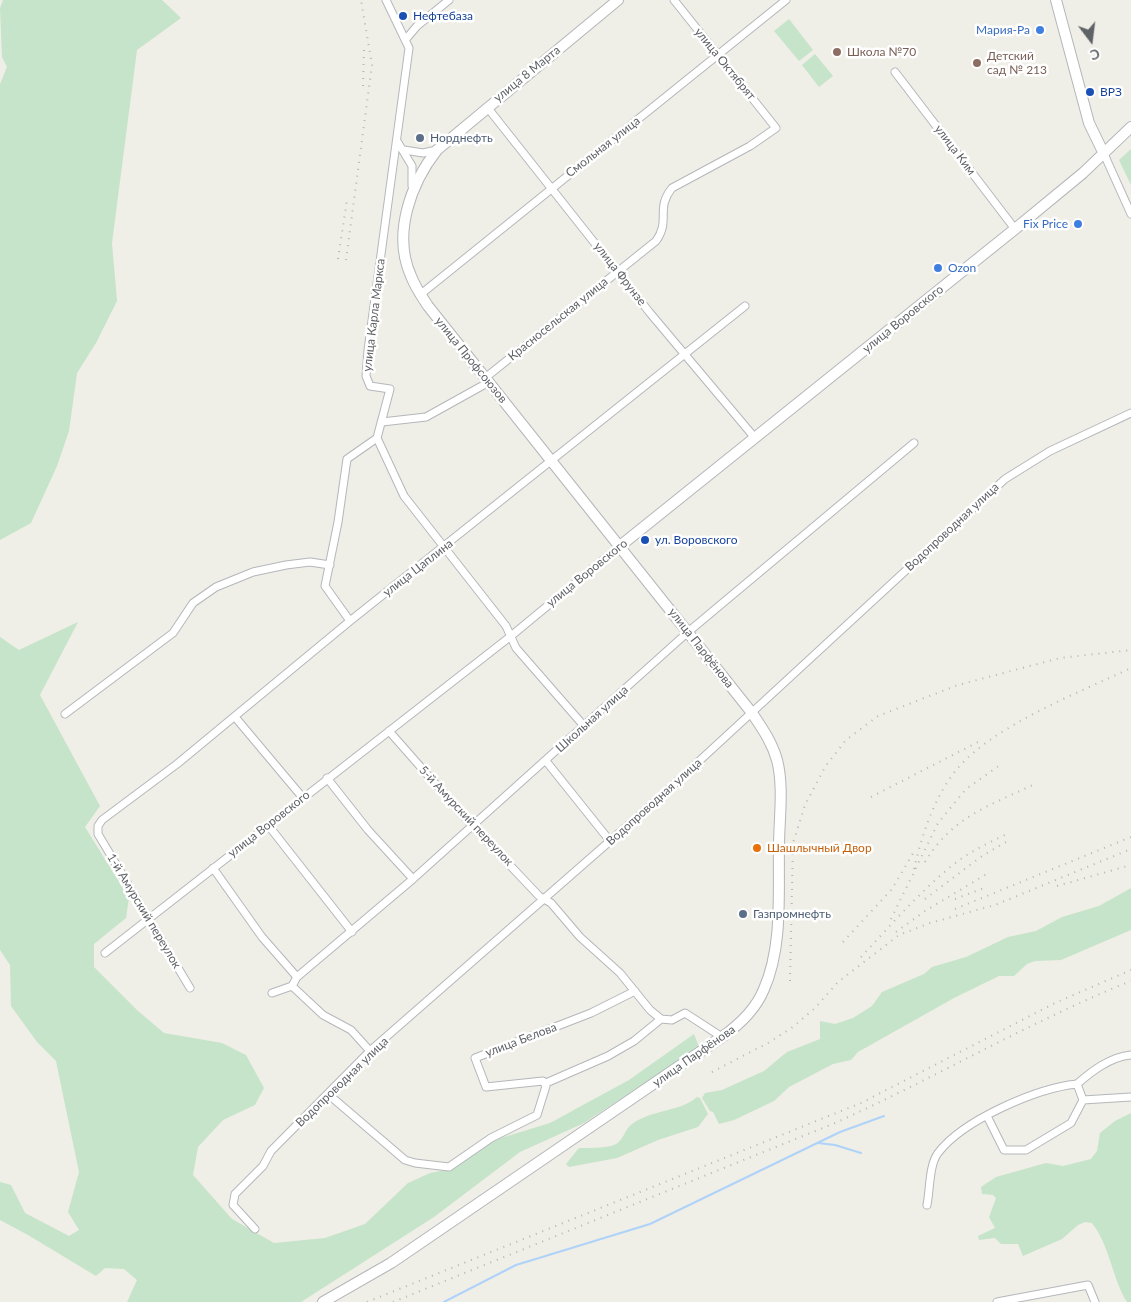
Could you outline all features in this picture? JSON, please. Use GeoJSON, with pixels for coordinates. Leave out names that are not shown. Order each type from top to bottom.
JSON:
{"type":"FeatureCollection","features":[{"type":"Feature","properties":{"kind":"main road","name":"улица 8 Марта"},"geometry":{"type":"LineString","coordinates":[[437,150],[618,0]]}},
{"type":"Feature","properties":{"kind":"main road"},"geometry":{"type":"LineString","coordinates":[[1056,0],[1089,123],[1104,154]]}},
{"type":"Feature","properties":{"kind":"main road","name":"улица Воровского"},"geometry":{"type":"LineString","coordinates":[[620,546],[1015,229],[1104,154],[1131,127]]}},
{"type":"Feature","properties":{"kind":"main road","name":"улица Профсоюзов"},"geometry":{"type":"LineString","coordinates":[[437,150],[425,165],[410,195],[404,238],[405,256],[410,276],[421,294],[487,380],[620,546]]}},
{"type":"Feature","properties":{"kind":"main road","name":"улица Парфёнова"},"geometry":{"type":"LineString","coordinates":[[323,1302],[392,1262],[722,1037],[740,1023],[756,1005],[770,975],[775,952],[779,776],[772,746],[752,713],[620,546]]}},
{"type":"Feature","properties":{"kind":"street","name":"улица Карла Маркса"},"geometry":{"type":"LineString","coordinates":[[377,438],[390,389],[370,386],[366,376],[377,277],[409,48],[386,0]]}},
{"type":"Feature","properties":{"kind":"street"},"geometry":{"type":"LineString","coordinates":[[406,39],[417,26],[449,0]]}},
{"type":"Feature","properties":{"kind":"street","name":"улица Октябрят"},"geometry":{"type":"LineString","coordinates":[[674,0],[776,128]]}},
{"type":"Feature","properties":{"kind":"street","name":"Смольная улица"},"geometry":{"type":"LineString","coordinates":[[421,294],[551,188],[719,56],[786,0]]}},
{"type":"Feature","properties":{"kind":"street","name":"улица Ким"},"geometry":{"type":"LineString","coordinates":[[895,72],[1015,229]]}},
{"type":"Feature","properties":{"kind":"street","name":"улица Фрунзе"},"geometry":{"type":"LineString","coordinates":[[487,107],[685,355],[755,438]]}},
{"type":"Feature","properties":{"kind":"street","name":"Красносельская улица"},"geometry":{"type":"LineString","coordinates":[[382,422],[426,417],[487,380],[656,240],[663,231],[664,198],[672,188],[750,146],[776,128]]}},
{"type":"Feature","properties":{"kind":"street"},"geometry":{"type":"LineString","coordinates":[[397,141],[404,150],[413,171],[410,195]]}},
{"type":"Feature","properties":{"kind":"street"},"geometry":{"type":"LineString","coordinates":[[404,150],[423,153],[437,150]]}},
{"type":"Feature","properties":{"kind":"street"},"geometry":{"type":"LineString","coordinates":[[1104,154],[1131,214]]}},
{"type":"Feature","properties":{"kind":"street","name":"улица Цаплина"},"geometry":{"type":"LineString","coordinates":[[98,834],[98,826],[102,820],[235,718],[350,621],[444,548],[745,306]]}},
{"type":"Feature","properties":{"kind":"street","name":"Водопроводная улица"},"geometry":{"type":"LineString","coordinates":[[255,1229],[233,1205],[232,1199],[235,1194],[263,1166],[271,1151],[370,1051],[545,900],[1016,470],[1050,451],[1131,413]]}},
{"type":"Feature","properties":{"kind":"street"},"geometry":{"type":"LineString","coordinates":[[350,621],[327,591],[326,578],[338,522],[347,459],[377,438],[404,496],[506,626],[516,648],[584,726]]}},
{"type":"Feature","properties":{"kind":"street","name":"Школьная улица"},"geometry":{"type":"LineString","coordinates":[[292,986],[297,977],[413,879],[688,632],[914,443]]}},
{"type":"Feature","properties":{"kind":"street","name":"улица Воровского"},"geometry":{"type":"LineString","coordinates":[[105,953],[511,636],[620,546]]}},
{"type":"Feature","properties":{"kind":"street"},"geometry":{"type":"LineString","coordinates":[[65,714],[173,633],[193,603],[216,587],[253,572],[286,565],[310,562],[330,566]]}},
{"type":"Feature","properties":{"kind":"street"},"geometry":{"type":"LineString","coordinates":[[235,718],[303,798]]}},
{"type":"Feature","properties":{"kind":"street","name":"5-й Амурский переулок"},"geometry":{"type":"LineString","coordinates":[[389,731],[469,822],[545,900],[551,903],[580,937],[620,973],[661,1019]]}},
{"type":"Feature","properties":{"kind":"street"},"geometry":{"type":"LineString","coordinates":[[546,761],[610,841]]}},
{"type":"Feature","properties":{"kind":"street"},"geometry":{"type":"LineString","coordinates":[[327,778],[368,830],[413,879]]}},
{"type":"Feature","properties":{"kind":"street"},"geometry":{"type":"LineString","coordinates":[[268,825],[352,932]]}},
{"type":"Feature","properties":{"kind":"street","name":"1-й Амурский переулок"},"geometry":{"type":"LineString","coordinates":[[98,834],[190,988]]}},
{"type":"Feature","properties":{"kind":"street"},"geometry":{"type":"LineString","coordinates":[[213,868],[262,938],[297,977]]}},
{"type":"Feature","properties":{"kind":"street"},"geometry":{"type":"LineString","coordinates":[[272,993],[292,986],[322,1015],[351,1030],[370,1051]]}},
{"type":"Feature","properties":{"kind":"street","name":"улица Белова"},"geometry":{"type":"LineString","coordinates":[[546,1083],[543,1081],[486,1088],[475,1058],[590,1013],[635,991]]}},
{"type":"Feature","properties":{"kind":"street"},"geometry":{"type":"LineString","coordinates":[[328,1094],[405,1160],[444,1168],[454,1165],[491,1138],[537,1115],[546,1083],[608,1056],[634,1041],[661,1019],[672,1020],[685,1013],[722,1037]]}},
{"type":"Feature","properties":{"kind":"street"},"geometry":{"type":"LineString","coordinates":[[928,1205],[938,1154],[960,1133],[987,1116],[1046,1089],[1077,1084],[1105,1064],[1122,1056],[1131,1055]]}},
{"type":"Feature","properties":{"kind":"street"},"geometry":{"type":"LineString","coordinates":[[987,1116],[1000,1147],[1004,1150],[1017,1151],[1032,1147],[1071,1123],[1083,1100],[1077,1084]]}},
{"type":"Feature","properties":{"kind":"street"},"geometry":{"type":"LineString","coordinates":[[1083,1100],[1131,1096]]}},
{"type":"Feature","properties":{"kind":"street"},"geometry":{"type":"LineString","coordinates":[[997,1302],[1088,1284],[1095,1302]]}},
{"type":"Feature","properties":{"kind":"green space"},"geometry":{"type":"Polygon","coordinates":[[[3,0],[162,0],[181,18],[137,50],[112,243],[117,301],[96,343],[77,373],[69,431],[57,466],[31,523],[0,540],[0,84],[7,67],[2,57],[0,8],[3,0]]]}},
{"type":"Feature","properties":{"kind":"green space"},"geometry":{"type":"Polygon","coordinates":[[[789,19],[813,50],[799,61],[774,31],[789,19]]]}},
{"type":"Feature","properties":{"kind":"green space"},"geometry":{"type":"Polygon","coordinates":[[[815,54],[833,76],[819,87],[802,65],[815,54]]]}},
{"type":"Feature","properties":{"kind":"green space"},"geometry":{"type":"Polygon","coordinates":[[[1131,149],[1131,185],[1119,160],[1131,149]]]}},
{"type":"Feature","properties":{"kind":"green space"},"geometry":{"type":"Polygon","coordinates":[[[78,622],[40,695],[100,806],[85,827],[129,898],[126,918],[94,944],[94,967],[137,1010],[164,1033],[222,1043],[246,1055],[264,1088],[255,1105],[223,1120],[198,1147],[193,1175],[232,1219],[274,1243],[325,1238],[365,1224],[408,1183],[430,1173],[451,1169],[488,1142],[550,1123],[629,1080],[694,1034],[699,1047],[584,1123],[520,1152],[434,1217],[301,1302],[127,1302],[137,1280],[124,1269],[105,1268],[96,1276],[0,1220],[0,1182],[11,1185],[25,1213],[69,1236],[79,1230],[68,1212],[79,1172],[56,1061],[37,1042],[11,1006],[10,965],[0,950],[0,637],[19,650],[78,622]]]}},
{"type":"Feature","properties":{"kind":"green space"},"geometry":{"type":"Polygon","coordinates":[[[1131,888],[1131,930],[1061,960],[1035,961],[1027,964],[1014,976],[999,976],[954,998],[858,1052],[851,1060],[833,1064],[789,1087],[774,1101],[734,1120],[719,1124],[713,1112],[710,1111],[702,1098],[705,1093],[722,1090],[764,1071],[787,1052],[820,1039],[820,1021],[835,1024],[853,1018],[872,1006],[882,992],[924,974],[932,967],[966,957],[1008,937],[1036,931],[1062,917],[1099,906],[1131,888]]]}},
{"type":"Feature","properties":{"kind":"green space"},"geometry":{"type":"Polygon","coordinates":[[[697,1097],[700,1098],[708,1114],[698,1127],[658,1140],[617,1158],[569,1167],[566,1164],[579,1148],[611,1146],[621,1140],[629,1127],[640,1119],[691,1102],[697,1097]]]}},
{"type":"Feature","properties":{"kind":"green space"},"geometry":{"type":"Polygon","coordinates":[[[1131,1113],[1131,1302],[1127,1302],[1122,1293],[1103,1242],[1092,1223],[1085,1222],[1078,1225],[1062,1239],[1023,1256],[1018,1244],[1001,1244],[995,1238],[979,1240],[978,1236],[995,1228],[989,1217],[996,1198],[993,1195],[982,1194],[981,1187],[996,1177],[1046,1163],[1063,1166],[1091,1159],[1097,1151],[1100,1133],[1115,1121],[1131,1113]]]}},
{"type":"Feature","properties":{"kind":"waterway"},"geometry":{"type":"LineString","coordinates":[[444,1302],[516,1265],[650,1224],[840,1132],[884,1116]]}},
{"type":"Feature","properties":{"kind":"waterway"},"geometry":{"type":"LineString","coordinates":[[818,1143],[835,1145],[861,1153]]}},
{"type":"Feature","properties":{"kind":"railway"},"geometry":{"type":"LineString","coordinates":[[346,260],[372,65],[361,0]]}},
{"type":"Feature","properties":{"kind":"railway"},"geometry":{"type":"LineString","coordinates":[[363,86],[364,49]]}},
{"type":"Feature","properties":{"kind":"railway"},"geometry":{"type":"LineString","coordinates":[[338,259],[347,200]]}},
{"type":"Feature","properties":{"kind":"railway"},"geometry":{"type":"LineString","coordinates":[[790,981],[793,843],[805,805],[825,767],[846,740],[878,716],[958,685],[1060,658],[1131,650]]}},
{"type":"Feature","properties":{"kind":"railway"},"geometry":{"type":"LineString","coordinates":[[914,869],[925,830],[935,804],[957,769],[973,753],[992,738],[1038,711],[1131,668]]}},
{"type":"Feature","properties":{"kind":"railway"},"geometry":{"type":"LineString","coordinates":[[871,797],[980,741]]}},
{"type":"Feature","properties":{"kind":"railway"},"geometry":{"type":"LineString","coordinates":[[891,919],[938,823],[966,789],[1000,765]]}},
{"type":"Feature","properties":{"kind":"railway"},"geometry":{"type":"LineString","coordinates":[[925,862],[936,846],[960,823],[987,806],[1035,784]]}},
{"type":"Feature","properties":{"kind":"railway"},"geometry":{"type":"LineString","coordinates":[[861,957],[936,879],[969,854],[1007,834]]}},
{"type":"Feature","properties":{"kind":"railway"},"geometry":{"type":"LineString","coordinates":[[955,909],[1131,837]]}},
{"type":"Feature","properties":{"kind":"railway"},"geometry":{"type":"LineString","coordinates":[[925,899],[982,856],[1008,841]]}},
{"type":"Feature","properties":{"kind":"railway"},"geometry":{"type":"LineString","coordinates":[[712,1072],[768,1043],[793,1027],[815,1008],[838,982],[899,935],[930,923],[995,905],[1131,849]]}},
{"type":"Feature","properties":{"kind":"railway"},"geometry":{"type":"LineString","coordinates":[[843,942],[892,889],[915,850]]}},
{"type":"Feature","properties":{"kind":"railway"},"geometry":{"type":"LineString","coordinates":[[1057,886],[1131,865]]}},
{"type":"Feature","properties":{"kind":"railway"},"geometry":{"type":"LineString","coordinates":[[896,932],[925,911],[990,872]]}},
{"type":"Feature","properties":{"kind":"railway"},"geometry":{"type":"LineString","coordinates":[[955,899],[984,888]]}},
{"type":"Feature","properties":{"kind":"railway"},"geometry":{"type":"LineString","coordinates":[[367,1302],[861,1103],[1055,1003],[1131,970]]}},
{"type":"Feature","properties":{"kind":"railway"},"geometry":{"type":"LineString","coordinates":[[393,1302],[835,1123],[1056,1014],[1131,981]]}},
{"type":"Feature","properties":{"kind":"place","name":"Нефтебаза"},"geometry":{"type":"Point","coordinates":[403,16]}},
{"type":"Feature","properties":{"kind":"place","name":"Мария-Ра"},"geometry":{"type":"Point","coordinates":[1040,30]}},
{"type":"Feature","properties":{"kind":"place","name":"Школа №70"},"geometry":{"type":"Point","coordinates":[837,52]}},
{"type":"Feature","properties":{"kind":"place","name":"Детский сад № 213"},"geometry":{"type":"Point","coordinates":[977,63]}},
{"type":"Feature","properties":{"kind":"place","name":"ВРЗ"},"geometry":{"type":"Point","coordinates":[1090,92]}},
{"type":"Feature","properties":{"kind":"place","name":"Норднефть"},"geometry":{"type":"Point","coordinates":[420,138]}},
{"type":"Feature","properties":{"kind":"place","name":"Fix Price"},"geometry":{"type":"Point","coordinates":[1078,224]}},
{"type":"Feature","properties":{"kind":"place","name":"Ozon"},"geometry":{"type":"Point","coordinates":[938,268]}},
{"type":"Feature","properties":{"kind":"place","name":"ул. Воровского"},"geometry":{"type":"Point","coordinates":[645,540]}},
{"type":"Feature","properties":{"kind":"place","name":"Шашлычный Двор"},"geometry":{"type":"Point","coordinates":[757,848]}},
{"type":"Feature","properties":{"kind":"place","name":"Газпромнефть"},"geometry":{"type":"Point","coordinates":[743,914]}}]}
